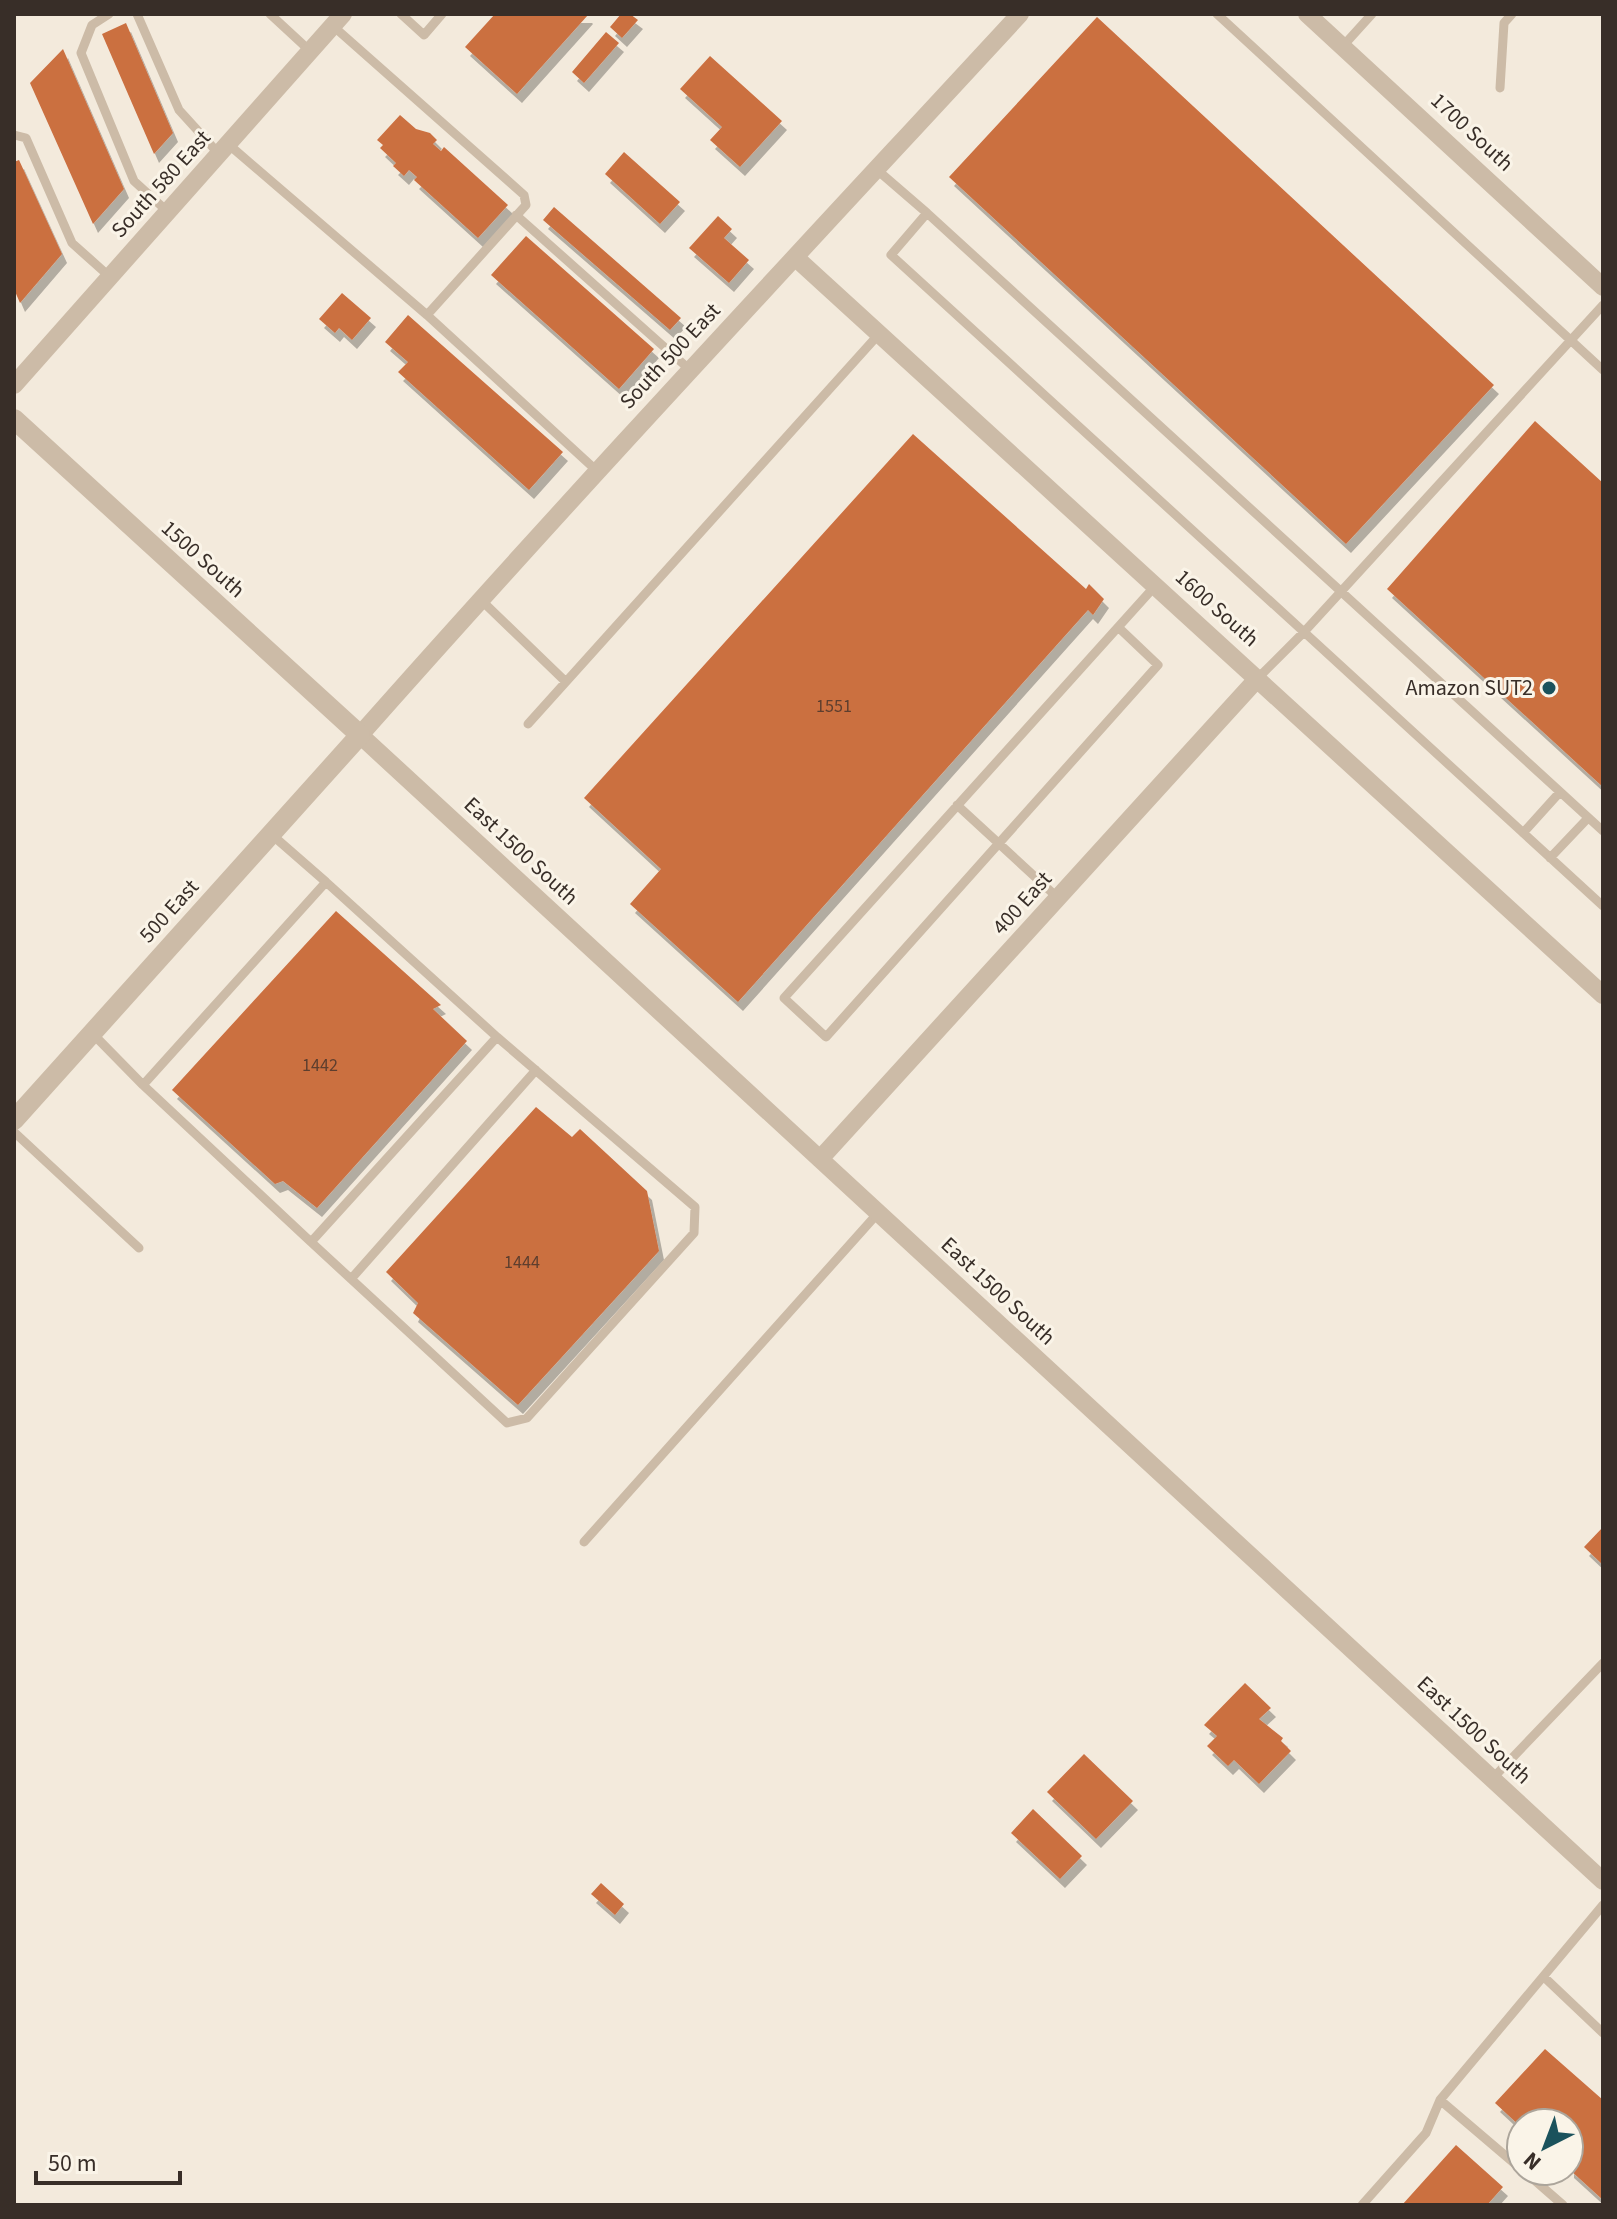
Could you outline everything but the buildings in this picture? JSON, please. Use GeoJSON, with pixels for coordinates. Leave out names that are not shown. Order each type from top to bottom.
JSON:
{"type":"FeatureCollection","features":[{"type":"Feature","properties":{"kind":"street","name":"South 500 East"},"geometry":{"type":"LineString","coordinates":[[360,735],[689,369],[796,258],[1020,14]]}},
{"type":"Feature","properties":{"kind":"street","name":"1700 South"},"geometry":{"type":"LineString","coordinates":[[1307,14],[1603,287]]}},
{"type":"Feature","properties":{"kind":"street","name":"South 580 East"},"geometry":{"type":"LineString","coordinates":[[14,385],[338,20]]}},
{"type":"Feature","properties":{"kind":"street","name":"1600 South"},"geometry":{"type":"LineString","coordinates":[[796,258],[1603,995]]}},
{"type":"Feature","properties":{"kind":"street","name":"1500 South"},"geometry":{"type":"LineString","coordinates":[[14,419],[360,735]]}},
{"type":"Feature","properties":{"kind":"street","name":"400 East"},"geometry":{"type":"LineString","coordinates":[[820,1159],[1258,678]]}},
{"type":"Feature","properties":{"kind":"street","name":"500 East"},"geometry":{"type":"LineString","coordinates":[[14,1120],[360,735]]}},
{"type":"Feature","properties":{"kind":"street","name":"East 1500 South"},"geometry":{"type":"LineString","coordinates":[[360,735],[1603,1881]]}},
{"type":"Feature","properties":{"kind":"lane"},"geometry":{"type":"LineString","coordinates":[[109,14],[92,25],[81,53],[134,181],[168,212]]}},
{"type":"Feature","properties":{"kind":"lane"},"geometry":{"type":"LineString","coordinates":[[137,14],[179,110],[427,315],[597,471]]}},
{"type":"Feature","properties":{"kind":"lane"},"geometry":{"type":"LineString","coordinates":[[270,14],[310,51]]}},
{"type":"Feature","properties":{"kind":"lane"},"geometry":{"type":"LineString","coordinates":[[401,14],[424,35],[442,14]]}},
{"type":"Feature","properties":{"kind":"lane"},"geometry":{"type":"LineString","coordinates":[[1217,14],[1603,370]]}},
{"type":"Feature","properties":{"kind":"lane"},"geometry":{"type":"LineString","coordinates":[[1343,46],[1372,14]]}},
{"type":"Feature","properties":{"kind":"lane"},"geometry":{"type":"LineString","coordinates":[[1500,88],[1504,23],[1512,14]]}},
{"type":"Feature","properties":{"kind":"lane"},"geometry":{"type":"LineString","coordinates":[[338,20],[524,195],[526,205],[427,315]]}},
{"type":"Feature","properties":{"kind":"lane"},"geometry":{"type":"LineString","coordinates":[[14,135],[26,138],[72,243],[110,277]]}},
{"type":"Feature","properties":{"kind":"lane"},"geometry":{"type":"LineString","coordinates":[[876,169],[1603,831]]}},
{"type":"Feature","properties":{"kind":"lane"},"geometry":{"type":"LineString","coordinates":[[927,213],[891,255],[1603,906]]}},
{"type":"Feature","properties":{"kind":"lane"},"geometry":{"type":"LineString","coordinates":[[516,215],[689,369]]}},
{"type":"Feature","properties":{"kind":"lane"},"geometry":{"type":"LineString","coordinates":[[1258,678],[1341,592],[1603,305]]}},
{"type":"Feature","properties":{"kind":"lane"},"geometry":{"type":"LineString","coordinates":[[528,724],[879,334]]}},
{"type":"Feature","properties":{"kind":"lane"},"geometry":{"type":"LineString","coordinates":[[1118,627],[1158,665],[826,1037],[784,998],[957,805],[1118,627],[1156,585]]}},
{"type":"Feature","properties":{"kind":"lane"},"geometry":{"type":"LineString","coordinates":[[481,600],[566,682]]}},
{"type":"Feature","properties":{"kind":"lane"},"geometry":{"type":"LineString","coordinates":[[1523,833],[1560,792]]}},
{"type":"Feature","properties":{"kind":"lane"},"geometry":{"type":"LineString","coordinates":[[957,805],[1059,899]]}},
{"type":"Feature","properties":{"kind":"lane"},"geometry":{"type":"LineString","coordinates":[[1550,858],[1588,818]]}},
{"type":"Feature","properties":{"kind":"lane"},"geometry":{"type":"LineString","coordinates":[[92,1033],[143,1085],[507,1423],[527,1418],[694,1233],[695,1207],[497,1037],[271,834]]}},
{"type":"Feature","properties":{"kind":"lane"},"geometry":{"type":"LineString","coordinates":[[143,1085],[326,882]]}},
{"type":"Feature","properties":{"kind":"lane"},"geometry":{"type":"LineString","coordinates":[[311,1242],[497,1037]]}},
{"type":"Feature","properties":{"kind":"lane"},"geometry":{"type":"LineString","coordinates":[[351,1279],[536,1070]]}},
{"type":"Feature","properties":{"kind":"lane"},"geometry":{"type":"LineString","coordinates":[[14,1132],[139,1248]]}},
{"type":"Feature","properties":{"kind":"lane"},"geometry":{"type":"LineString","coordinates":[[584,1542],[878,1213]]}},
{"type":"Feature","properties":{"kind":"lane"},"geometry":{"type":"LineString","coordinates":[[1492,1779],[1603,1663]]}},
{"type":"Feature","properties":{"kind":"lane"},"geometry":{"type":"LineString","coordinates":[[1362,2205],[1426,2133],[1440,2100],[1603,1905]]}},
{"type":"Feature","properties":{"kind":"lane"},"geometry":{"type":"LineString","coordinates":[[1544,1977],[1603,2033]]}},
{"type":"Feature","properties":{"kind":"lane"},"geometry":{"type":"LineString","coordinates":[[1440,2100],[1505,2155]]}},
{"type":"Feature","properties":{"kind":"lane"},"geometry":{"type":"LineString","coordinates":[[1542,2187],[1563,2205]]}},
{"type":"Feature","properties":{"kind":"place","name":"Amazon SUT2"},"geometry":{"type":"Point","coordinates":[1549,688]}}]}
